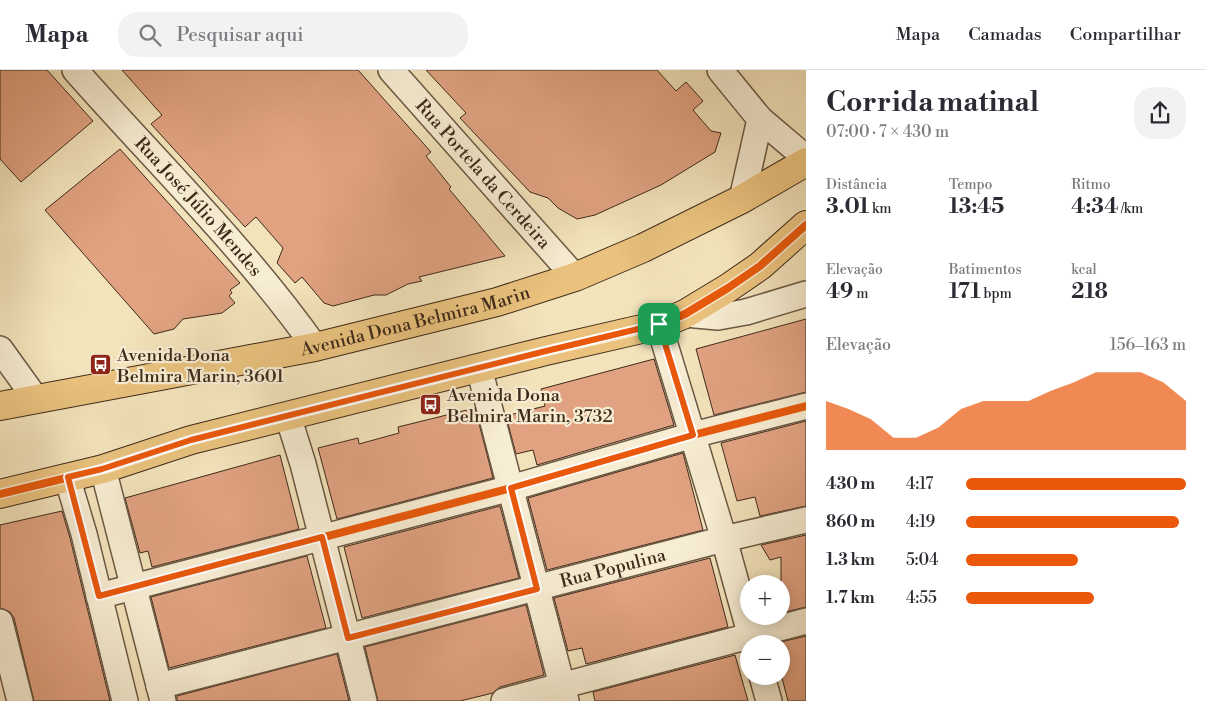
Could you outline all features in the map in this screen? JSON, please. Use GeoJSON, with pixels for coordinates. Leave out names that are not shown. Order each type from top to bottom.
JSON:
{"type":"FeatureCollection","features":[{"type":"Feature","properties":{"kind":"main road","name":"Avenida Dona Belmira Marin"},"geometry":{"type":"LineString","coordinates":[[0,406],[315,347],[497,302],[576,277],[643,248],[742,198],[806,162]]}},
{"type":"Feature","properties":{"kind":"main road"},"geometry":{"type":"LineString","coordinates":[[0,494],[102,469],[191,440],[659,324],[685,314],[728,288],[760,266],[806,225]]}},
{"type":"Feature","properties":{"kind":"street","name":"Rua José Júlio Mendes"},"geometry":{"type":"LineString","coordinates":[[75,70],[242,252],[287,308],[315,347]]}},
{"type":"Feature","properties":{"kind":"street","name":"Rua Portela da Cerdeira"},"geometry":{"type":"LineString","coordinates":[[391,70],[576,277]]}},
{"type":"Feature","properties":{"kind":"street"},"geometry":{"type":"LineString","coordinates":[[720,70],[760,118],[806,158]]}},
{"type":"Feature","properties":{"kind":"street"},"geometry":{"type":"LineString","coordinates":[[742,198],[760,118]]}},
{"type":"Feature","properties":{"kind":"street"},"geometry":{"type":"LineString","coordinates":[[685,314],[718,317],[746,312],[806,294]]}},
{"type":"Feature","properties":{"kind":"street"},"geometry":{"type":"LineString","coordinates":[[659,324],[751,635]]}},
{"type":"Feature","properties":{"kind":"street"},"geometry":{"type":"LineString","coordinates":[[0,349],[36,399]]}},
{"type":"Feature","properties":{"kind":"street"},"geometry":{"type":"LineString","coordinates":[[479,368],[564,694]]}},
{"type":"Feature","properties":{"kind":"street"},"geometry":{"type":"LineString","coordinates":[[99,596],[511,488],[693,435],[806,406]]}},
{"type":"Feature","properties":{"kind":"street"},"geometry":{"type":"LineString","coordinates":[[288,416],[303,464],[364,701]]}},
{"type":"Feature","properties":{"kind":"street"},"geometry":{"type":"LineString","coordinates":[[102,469],[161,694]]}},
{"type":"Feature","properties":{"kind":"street"},"geometry":{"type":"LineString","coordinates":[[68,477],[126,701]]}},
{"type":"Feature","properties":{"kind":"street","name":"Rua Populina"},"geometry":{"type":"LineString","coordinates":[[161,694],[348,638],[724,539],[806,520]]}},
{"type":"Feature","properties":{"kind":"street"},"geometry":{"type":"LineString","coordinates":[[764,635],[806,621]]}},
{"type":"Feature","properties":{"kind":"street"},"geometry":{"type":"LineString","coordinates":[[0,622],[20,701]]}},
{"type":"Feature","properties":{"kind":"street"},"geometry":{"type":"LineString","coordinates":[[504,701],[564,694],[740,643]]}},
{"type":"Feature","properties":{"kind":"street"},"geometry":{"type":"LineString","coordinates":[[765,685],[769,701]]}},
{"type":"Feature","properties":{"kind":"building"},"geometry":{"type":"Polygon","coordinates":[[[0,70],[47,70],[93,121],[21,182],[0,159],[0,70]]]}},
{"type":"Feature","properties":{"kind":"building"},"geometry":{"type":"Polygon","coordinates":[[[122,70],[358,70],[431,152],[426,156],[451,187],[449,189],[505,256],[419,277],[422,281],[408,284],[386,295],[374,295],[333,306],[324,303],[302,277],[295,283],[277,263],[283,248],[256,217],[245,227],[151,124],[162,115],[122,70]]]}},
{"type":"Feature","properties":{"kind":"building"},"geometry":{"type":"Polygon","coordinates":[[[426,70],[657,70],[676,91],[686,82],[703,101],[693,110],[711,131],[721,133],[715,152],[661,185],[595,215],[577,219],[558,208],[548,198],[530,192],[460,118],[466,113],[426,70]]]}},
{"type":"Feature","properties":{"kind":"building"},"geometry":{"type":"Polygon","coordinates":[[[120,149],[240,283],[230,290],[232,293],[229,296],[235,303],[222,313],[183,319],[174,329],[154,334],[45,210],[120,149]]]}},
{"type":"Feature","properties":{"kind":"building"},"geometry":{"type":"Polygon","coordinates":[[[806,319],[806,392],[714,415],[696,349],[806,319]]]}},
{"type":"Feature","properties":{"kind":"building"},"geometry":{"type":"Polygon","coordinates":[[[654,359],[674,425],[537,465],[533,450],[516,454],[506,416],[545,406],[541,389],[654,359]]]}},
{"type":"Feature","properties":{"kind":"building"},"geometry":{"type":"Polygon","coordinates":[[[475,408],[493,478],[337,519],[318,448],[358,438],[359,444],[399,433],[398,427],[475,408]]]}},
{"type":"Feature","properties":{"kind":"building"},"geometry":{"type":"Polygon","coordinates":[[[806,421],[806,506],[760,516],[755,497],[737,501],[721,443],[806,421]]]}},
{"type":"Feature","properties":{"kind":"building"},"geometry":{"type":"Polygon","coordinates":[[[683,453],[703,530],[547,570],[528,498],[683,453]]]}},
{"type":"Feature","properties":{"kind":"building"},"geometry":{"type":"Polygon","coordinates":[[[280,455],[299,529],[152,567],[148,551],[140,553],[125,498],[280,455]]]}},
{"type":"Feature","properties":{"kind":"building"},"geometry":{"type":"Polygon","coordinates":[[[500,506],[519,578],[362,618],[344,547],[500,506]]]}},
{"type":"Feature","properties":{"kind":"building"},"geometry":{"type":"Polygon","coordinates":[[[62,511],[110,701],[34,701],[14,618],[10,612],[0,608],[0,525],[62,511]]]}},
{"type":"Feature","properties":{"kind":"building"},"geometry":{"type":"Polygon","coordinates":[[[806,535],[806,607],[790,611],[790,575],[781,575],[781,557],[770,560],[761,545],[806,535]]]}},
{"type":"Feature","properties":{"kind":"building"},"geometry":{"type":"Polygon","coordinates":[[[307,556],[326,628],[169,668],[151,597],[307,556]]]}},
{"type":"Feature","properties":{"kind":"building"},"geometry":{"type":"Polygon","coordinates":[[[710,558],[728,627],[586,664],[582,648],[568,651],[554,598],[710,558]]]}},
{"type":"Feature","properties":{"kind":"building"},"geometry":{"type":"Polygon","coordinates":[[[526,605],[544,675],[500,687],[493,693],[460,701],[378,701],[365,647],[526,605]]]}},
{"type":"Feature","properties":{"kind":"building"},"geometry":{"type":"Polygon","coordinates":[[[806,636],[806,701],[788,701],[784,685],[790,685],[790,640],[806,636]]]}},
{"type":"Feature","properties":{"kind":"building"},"geometry":{"type":"Polygon","coordinates":[[[337,654],[349,701],[177,701],[177,696],[337,654]]]}},
{"type":"Feature","properties":{"kind":"building"},"geometry":{"type":"Polygon","coordinates":[[[735,655],[740,673],[740,685],[743,685],[748,701],[595,701],[593,692],[735,655]]]}},
{"type":"Feature","properties":{"kind":"cycle path"},"geometry":{"type":"LineString","coordinates":[[0,494],[103,469],[191,440],[546,351],[659,325],[685,314],[728,288],[760,266],[806,225]]}},
{"type":"Feature","properties":{"kind":"cycle path"},"geometry":{"type":"LineString","coordinates":[[99,596],[511,488],[693,435],[806,406]]}},
{"type":"Feature","properties":{"kind":"place","name":"Avenida Dona Belmira Marin, 3601"},"geometry":{"type":"Point","coordinates":[101,365]}},
{"type":"Feature","properties":{"kind":"place","name":"Avenida Dona Belmira Marin, 3732"},"geometry":{"type":"Point","coordinates":[431,405]}},
{"type":"Feature","properties":{"kind":"route"},"geometry":{"type":"LineString","coordinates":[[659,324],[693,435],[511,488],[537,589],[348,638],[322,537],[99,596],[68,477],[102,469],[191,440],[659,324]]}}]}
